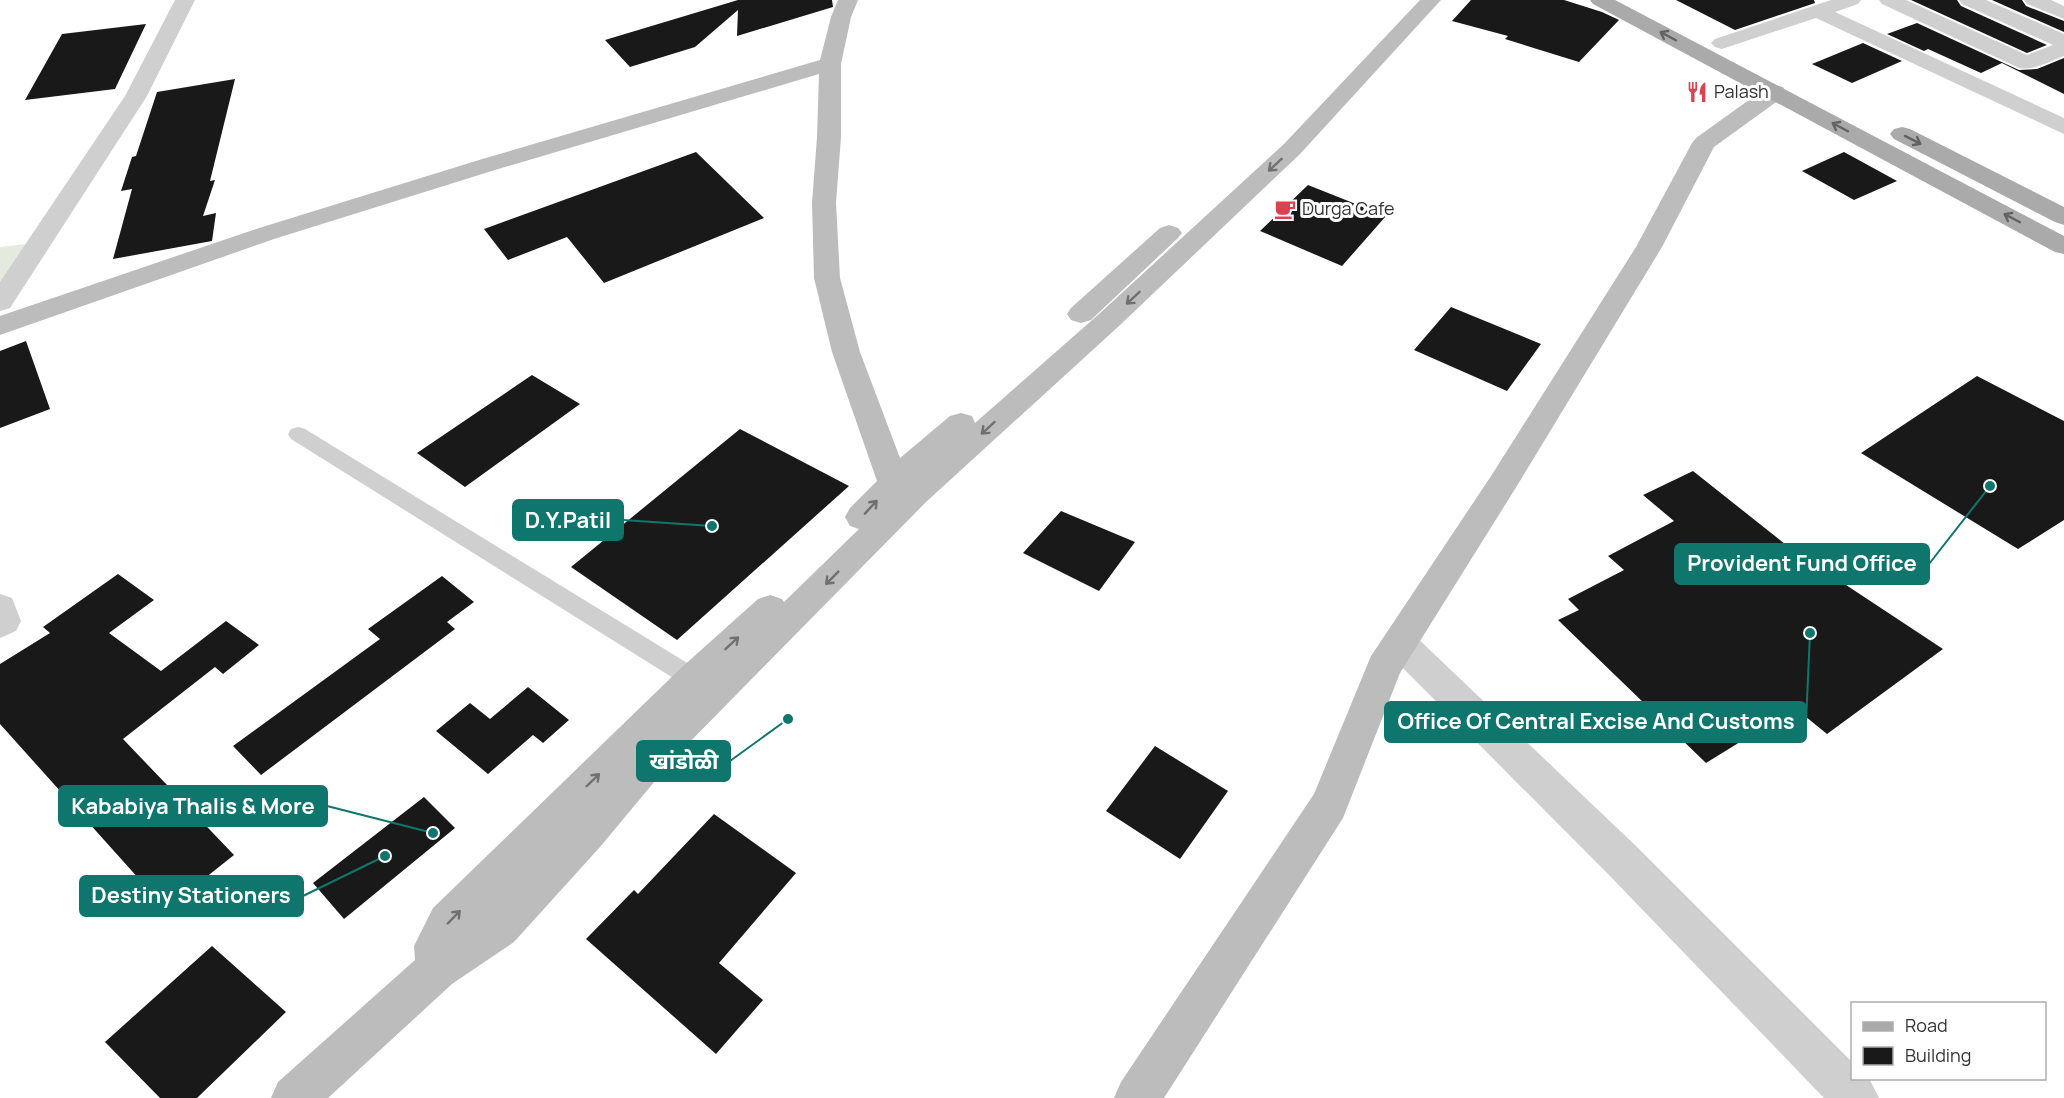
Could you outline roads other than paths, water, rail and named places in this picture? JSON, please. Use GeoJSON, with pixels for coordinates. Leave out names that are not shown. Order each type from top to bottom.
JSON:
{"type":"FeatureCollection","features":[{"type":"Feature","properties":{"kind":"main road"},"geometry":{"type":"LineString","coordinates":[[848,0],[839,24],[830,64],[829,137],[824,203],[827,278],[846,352],[904,488]]}},
{"type":"Feature","properties":{"kind":"main road"},"geometry":{"type":"LineString","coordinates":[[294,1098],[437,969],[499,927],[586,834],[662,745],[904,488],[918,459],[1028,366],[1274,138],[1408,0]]}},
{"type":"Feature","properties":{"kind":"main road"},"geometry":{"type":"LineString","coordinates":[[437,969],[435,946],[448,922],[694,679],[815,566],[904,488],[1108,320],[1292,149],[1431,0]]}},
{"type":"Feature","properties":{"kind":"main road"},"geometry":{"type":"LineString","coordinates":[[1600,0],[2064,246]]}},
{"type":"Feature","properties":{"kind":"main road"},"geometry":{"type":"LineString","coordinates":[[1635,0],[1839,103]]}},
{"type":"Feature","properties":{"kind":"main road"},"geometry":{"type":"LineString","coordinates":[[0,326],[277,230],[476,168],[830,64]]}},
{"type":"Feature","properties":{"kind":"main road"},"geometry":{"type":"LineString","coordinates":[[1137,1098],[1329,805],[1384,667],[1504,481],[1649,247],[1704,142],[1775,92]]}},
{"type":"Feature","properties":{"kind":"main road"},"geometry":{"type":"LineString","coordinates":[[1882,124],[2064,217]]}},
{"type":"Feature","properties":{"kind":"street"},"geometry":{"type":"LineString","coordinates":[[0,302],[136,96],[185,0]]}},
{"type":"Feature","properties":{"kind":"street"},"geometry":{"type":"LineString","coordinates":[[1722,43],[1851,0]]}},
{"type":"Feature","properties":{"kind":"street"},"geometry":{"type":"LineString","coordinates":[[1889,0],[2027,63]]}},
{"type":"Feature","properties":{"kind":"street"},"geometry":{"type":"LineString","coordinates":[[1969,0],[2064,42]]}},
{"type":"Feature","properties":{"kind":"street"},"geometry":{"type":"LineString","coordinates":[[2034,0],[2064,13]]}},
{"type":"Feature","properties":{"kind":"street"},"geometry":{"type":"LineString","coordinates":[[1817,11],[2064,127]]}},
{"type":"Feature","properties":{"kind":"street"},"geometry":{"type":"LineString","coordinates":[[1972,85],[2064,48]]}},
{"type":"Feature","properties":{"kind":"street"},"geometry":{"type":"LineString","coordinates":[[0,608],[4,621],[0,624]]}},
{"type":"Feature","properties":{"kind":"street"},"geometry":{"type":"LineString","coordinates":[[1400,643],[1622,860],[1856,1098]]}},
{"type":"Feature","properties":{"kind":"lane"},"geometry":{"type":"LineString","coordinates":[[298,434],[694,679]]}},
{"type":"Feature","properties":{"kind":"place","name":"Palash"},"geometry":{"type":"Point","coordinates":[1697,92]}},
{"type":"Feature","properties":{"kind":"place","name":"Durga Cafe"},"geometry":{"type":"Point","coordinates":[1285,209]}},
{"type":"Feature","properties":{"kind":"place","name":"Provident Fund Office"},"geometry":{"type":"Point","coordinates":[1990,486]}},
{"type":"Feature","properties":{"kind":"place","name":"D.Y.Patil"},"geometry":{"type":"Point","coordinates":[712,526]}},
{"type":"Feature","properties":{"kind":"place","name":"Office Of Central Excise And Customs"},"geometry":{"type":"Point","coordinates":[1810,633]}},
{"type":"Feature","properties":{"kind":"place","name":"खांडोळी"},"geometry":{"type":"Point","coordinates":[788,719]}},
{"type":"Feature","properties":{"kind":"place","name":"Kababiya Thalis & More"},"geometry":{"type":"Point","coordinates":[433,833]}},
{"type":"Feature","properties":{"kind":"place","name":"Destiny Stationers"},"geometry":{"type":"Point","coordinates":[385,856]}}]}
